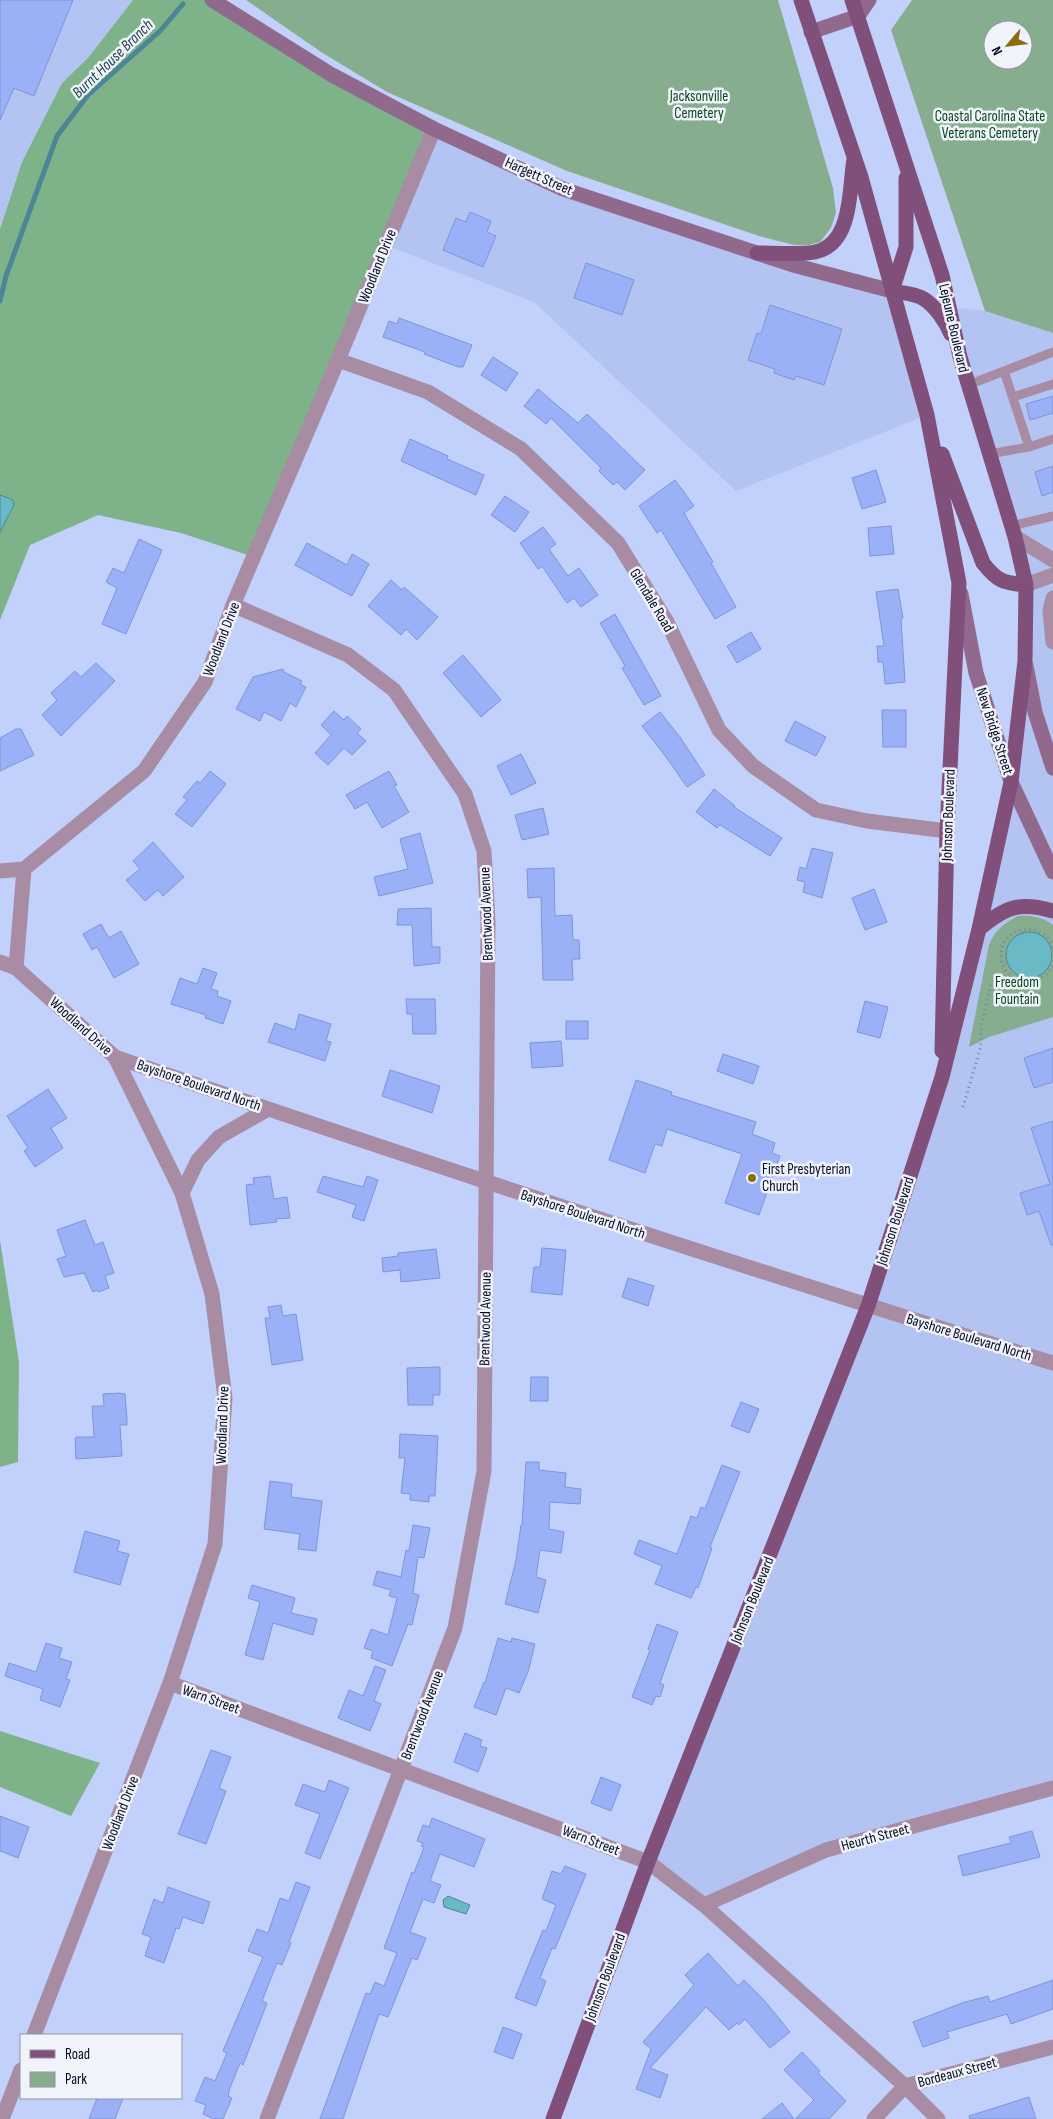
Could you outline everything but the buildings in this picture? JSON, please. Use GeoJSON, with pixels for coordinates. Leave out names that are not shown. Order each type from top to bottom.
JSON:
{"type":"FeatureCollection","features":[{"type":"Feature","properties":{"kind":"main road","name":"Hargett Street"},"geometry":{"type":"LineString","coordinates":[[212,0],[332,75],[434,129],[563,189],[793,265],[892,291]]}},
{"type":"Feature","properties":{"kind":"main road"},"geometry":{"type":"LineString","coordinates":[[801,0],[854,158],[927,415],[983,563],[994,576],[1009,584],[1026,586]]}},
{"type":"Feature","properties":{"kind":"main road","name":"Lejeune Boulevard"},"geometry":{"type":"LineString","coordinates":[[852,0],[942,275],[960,357],[1013,531],[1026,586],[1025,661]]}},
{"type":"Feature","properties":{"kind":"main road"},"geometry":{"type":"LineString","coordinates":[[811,32],[858,16],[869,0]]}},
{"type":"Feature","properties":{"kind":"main road"},"geometry":{"type":"LineString","coordinates":[[757,253],[814,252],[828,247],[838,236],[846,221],[854,158]]}},
{"type":"Feature","properties":{"kind":"main road"},"geometry":{"type":"LineString","coordinates":[[892,291],[906,247],[905,163]]}},
{"type":"Feature","properties":{"kind":"main road"},"geometry":{"type":"LineString","coordinates":[[892,291],[914,295],[924,300],[948,326],[960,357]]}},
{"type":"Feature","properties":{"kind":"main road"},"geometry":{"type":"LineString","coordinates":[[927,415],[959,583]]}},
{"type":"Feature","properties":{"kind":"main road","name":"Johnson Boulevard"},"geometry":{"type":"LineString","coordinates":[[942,1077],[947,831],[959,583]]}},
{"type":"Feature","properties":{"kind":"main road","name":"New Bridge Street"},"geometry":{"type":"LineString","coordinates":[[959,583],[976,672],[1011,782],[1053,872]]}},
{"type":"Feature","properties":{"kind":"main road"},"geometry":{"type":"LineString","coordinates":[[1025,661],[1035,712],[1053,768]]}},
{"type":"Feature","properties":{"kind":"main road","name":"Johnson Boulevard"},"geometry":{"type":"LineString","coordinates":[[554,2119],[648,1862],[868,1306],[942,1077],[979,929],[1011,782],[1025,661]]}},
{"type":"Feature","properties":{"kind":"main road"},"geometry":{"type":"LineString","coordinates":[[979,929],[997,914],[1012,908],[1027,905],[1053,911]]}},
{"type":"Feature","properties":{"kind":"street","name":"Woodland Drive"},"geometry":{"type":"LineString","coordinates":[[24,869],[144,771],[205,682],[234,604],[434,129]]}},
{"type":"Feature","properties":{"kind":"street","name":"Glendale Road"},"geometry":{"type":"LineString","coordinates":[[338,360],[428,392],[520,449],[618,543],[667,622],[719,730],[753,766],[816,810],[867,821],[947,831]]}},
{"type":"Feature","properties":{"kind":"street"},"geometry":{"type":"LineString","coordinates":[[1013,531],[1053,560]]}},
{"type":"Feature","properties":{"kind":"street"},"geometry":{"type":"LineString","coordinates":[[1026,586],[1053,575]]}},
{"type":"Feature","properties":{"kind":"street"},"geometry":{"type":"LineString","coordinates":[[1053,598],[1050,611],[1053,642]]}},
{"type":"Feature","properties":{"kind":"street","name":"Brentwood Avenue"},"geometry":{"type":"LineString","coordinates":[[234,604],[348,655],[394,690],[465,794],[484,851],[488,922],[484,1470],[455,1628],[267,2119]]}},
{"type":"Feature","properties":{"kind":"street"},"geometry":{"type":"LineString","coordinates":[[0,872],[24,869],[16,968],[0,962]]}},
{"type":"Feature","properties":{"kind":"street","name":"Woodland Drive"},"geometry":{"type":"LineString","coordinates":[[16,968],[115,1057],[182,1193],[212,1294],[225,1398],[215,1544],[170,1683],[34,2034]]}},
{"type":"Feature","properties":{"kind":"street","name":"Bayshore Boulevard North"},"geometry":{"type":"LineString","coordinates":[[115,1057],[486,1184],[1053,1363]]}},
{"type":"Feature","properties":{"kind":"street"},"geometry":{"type":"LineString","coordinates":[[182,1193],[198,1160],[219,1137],[268,1109]]}},
{"type":"Feature","properties":{"kind":"street","name":"Warn Street"},"geometry":{"type":"LineString","coordinates":[[170,1683],[648,1862],[704,1905],[905,2086],[938,2119]]}},
{"type":"Feature","properties":{"kind":"street","name":"Heurth Street"},"geometry":{"type":"LineString","coordinates":[[704,1905],[826,1850],[1053,1788]]}},
{"type":"Feature","properties":{"kind":"street","name":"Bordeaux Street"},"geometry":{"type":"LineString","coordinates":[[874,2119],[905,2086],[1053,2046]]}},
{"type":"Feature","properties":{"kind":"street"},"geometry":{"type":"LineString","coordinates":[[2,2119],[20,2073]]}},
{"type":"Feature","properties":{"kind":"lane"},"geometry":{"type":"LineString","coordinates":[[968,385],[1053,352]]}},
{"type":"Feature","properties":{"kind":"lane"},"geometry":{"type":"LineString","coordinates":[[1004,371],[1029,447]]}},
{"type":"Feature","properties":{"kind":"lane"},"geometry":{"type":"LineString","coordinates":[[1013,397],[1053,384]]}},
{"type":"Feature","properties":{"kind":"lane"},"geometry":{"type":"LineString","coordinates":[[989,454],[1029,447],[1053,439]]}},
{"type":"Feature","properties":{"kind":"lane"},"geometry":{"type":"LineString","coordinates":[[1013,531],[1053,516]]}},
{"type":"Feature","properties":{"kind":"path"},"geometry":{"type":"LineString","coordinates":[[1053,947],[1045,935],[1031,929],[1018,931],[1007,939],[1001,951],[1001,958],[1006,970],[1012,977],[1020,981],[1038,980],[1046,975],[1053,966]]}},
{"type":"Feature","properties":{"kind":"path"},"geometry":{"type":"LineString","coordinates":[[963,1107],[981,1046],[981,1026],[991,984],[1006,970]]}},
{"type":"Feature","properties":{"kind":"shaded area"},"geometry":{"type":"Polygon","coordinates":[[[0,0],[133,0],[88,58],[62,83],[22,162],[0,229],[0,0]]]}},
{"type":"Feature","properties":{"kind":"shaded area"},"geometry":{"type":"Polygon","coordinates":[[[133,0],[212,0],[434,129],[254,557],[181,533],[98,515],[30,545],[0,620],[0,229],[22,162],[62,83],[88,58],[133,0]]]}},
{"type":"Feature","properties":{"kind":"shaded area"},"geometry":{"type":"Polygon","coordinates":[[[434,129],[563,189],[892,291],[927,415],[736,491],[534,302],[386,245],[434,129]]]}},
{"type":"Feature","properties":{"kind":"shaded area"},"geometry":{"type":"Polygon","coordinates":[[[949,307],[985,311],[1053,333],[1053,1788],[826,1850],[704,1905],[648,1862],[868,1306],[942,1077],[1011,782],[1026,585],[949,307]]]}},
{"type":"Feature","properties":{"kind":"shaded area"},"geometry":{"type":"Polygon","coordinates":[[[0,495],[13,500],[14,505],[0,532],[0,495]]]}},
{"type":"Feature","properties":{"kind":"shaded area"},"geometry":{"type":"Polygon","coordinates":[[[1025,932],[1033,932],[1042,936],[1048,942],[1052,955],[1048,968],[1042,974],[1033,978],[1025,978],[1016,974],[1010,968],[1006,959],[1006,951],[1010,942],[1016,936],[1025,932]]]}},
{"type":"Feature","properties":{"kind":"shaded area"},"geometry":{"type":"Polygon","coordinates":[[[0,1240],[19,1362],[18,1462],[0,1467],[0,1240]]]}},
{"type":"Feature","properties":{"kind":"shaded area"},"geometry":{"type":"Polygon","coordinates":[[[0,1731],[100,1763],[71,1816],[0,1787],[0,1731]]]}},
{"type":"Feature","properties":{"kind":"shaded area"},"geometry":{"type":"Polygon","coordinates":[[[448,1896],[470,1905],[466,1914],[444,1907],[443,1900],[448,1896]]]}},
{"type":"Feature","properties":{"kind":"green space","name":"Jacksonville Cemetery"},"geometry":{"type":"Polygon","coordinates":[[[246,0],[778,0],[833,188],[836,213],[831,228],[820,242],[809,245],[794,245],[759,236],[567,171],[387,92],[321,52],[246,0]]]}},
{"type":"Feature","properties":{"kind":"green space","name":"Coastal Carolina State Veterans Cemetery"},"geometry":{"type":"Polygon","coordinates":[[[912,0],[1053,0],[1053,333],[985,311],[891,30],[912,0]]]}},
{"type":"Feature","properties":{"kind":"green space","name":"Freedom Fountain"},"geometry":{"type":"Polygon","coordinates":[[[1018,916],[1037,917],[1053,925],[1053,1017],[989,1037],[969,1047],[989,945],[1000,928],[1018,916]]]}},
{"type":"Feature","properties":{"kind":"waterway","name":"Burnt House Branch"},"geometry":{"type":"LineString","coordinates":[[0,301],[6,276],[57,136],[88,95],[160,31],[183,4]]}},
{"type":"Feature","properties":{"kind":"place","name":"First Presbyterian Church"},"geometry":{"type":"Point","coordinates":[752,1178]}}]}
